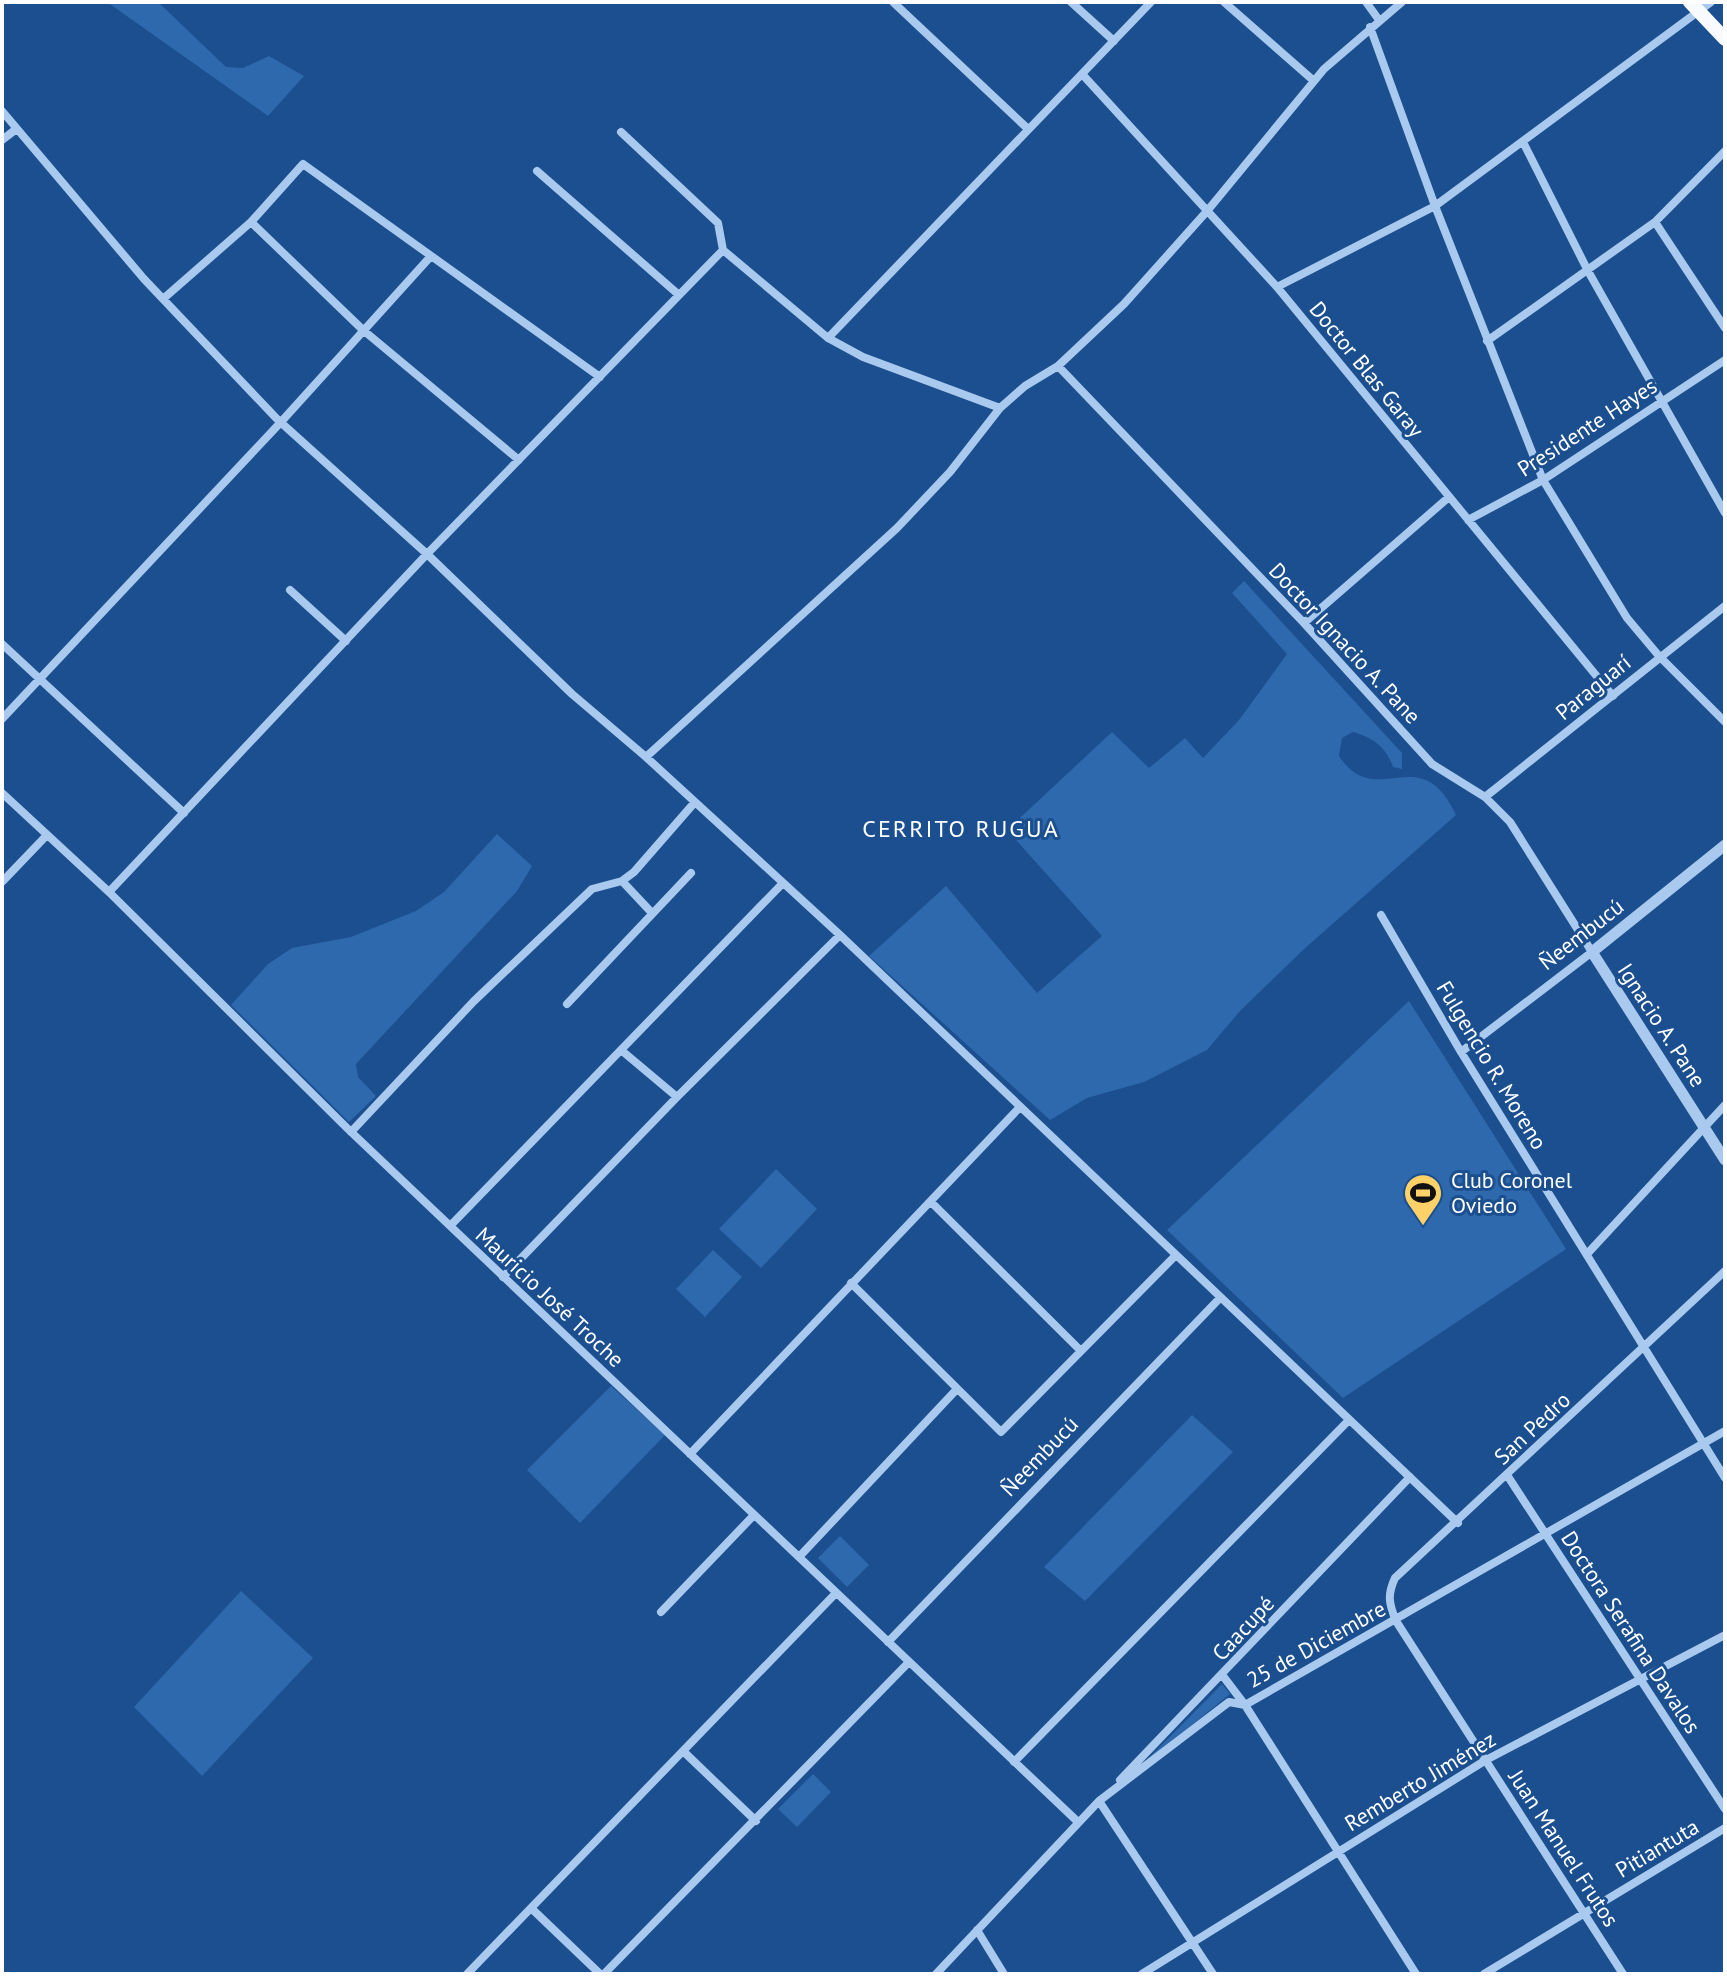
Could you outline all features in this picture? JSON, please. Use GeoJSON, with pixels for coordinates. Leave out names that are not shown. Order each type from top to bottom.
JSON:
{"type":"FeatureCollection","features":[{"type":"Feature","properties":{"kind":"highway"},"geometry":{"type":"LineString","coordinates":[[1694,7],[1725,39]]}},
{"type":"Feature","properties":{"kind":"street"},"geometry":{"type":"LineString","coordinates":[[893,2],[904,6],[1027,128]]}},
{"type":"Feature","properties":{"kind":"street"},"geometry":{"type":"LineString","coordinates":[[1071,2],[1114,41]]}},
{"type":"Feature","properties":{"kind":"street"},"geometry":{"type":"LineString","coordinates":[[828,338],[1151,2]]}},
{"type":"Feature","properties":{"kind":"street"},"geometry":{"type":"LineString","coordinates":[[1224,2],[1314,81]]}},
{"type":"Feature","properties":{"kind":"street"},"geometry":{"type":"LineString","coordinates":[[1366,2],[1379,20]]}},
{"type":"Feature","properties":{"kind":"street"},"geometry":{"type":"LineString","coordinates":[[646,757],[897,528],[950,472],[1000,408],[1058,366],[1124,304],[1208,210],[1340,52],[1402,2]]}},
{"type":"Feature","properties":{"kind":"street"},"geometry":{"type":"LineString","coordinates":[[1277,287],[1435,206],[1523,142],[1694,7],[1711,2]]}},
{"type":"Feature","properties":{"kind":"street"},"geometry":{"type":"LineString","coordinates":[[1370,27],[1435,206],[1543,480],[1627,618],[1659,656],[1725,722]]}},
{"type":"Feature","properties":{"kind":"street","name":"Doctor Blas Garay"},"geometry":{"type":"LineString","coordinates":[[1082,74],[1277,287],[1613,696]]}},
{"type":"Feature","properties":{"kind":"street"},"geometry":{"type":"LineString","coordinates":[[2,111],[15,130],[163,299],[281,422],[427,554],[572,694],[646,757],[840,935],[1458,1523]]}},
{"type":"Feature","properties":{"kind":"street"},"geometry":{"type":"LineString","coordinates":[[2,140],[15,130]]}},
{"type":"Feature","properties":{"kind":"street"},"geometry":{"type":"LineString","coordinates":[[621,132],[718,223],[723,250],[828,338],[863,357],[1000,408]]}},
{"type":"Feature","properties":{"kind":"street"},"geometry":{"type":"LineString","coordinates":[[1523,142],[1659,402],[1725,513]]}},
{"type":"Feature","properties":{"kind":"street"},"geometry":{"type":"LineString","coordinates":[[1487,341],[1655,222],[1725,151]]}},
{"type":"Feature","properties":{"kind":"street"},"geometry":{"type":"LineString","coordinates":[[163,299],[251,222],[303,164],[600,377]]}},
{"type":"Feature","properties":{"kind":"street"},"geometry":{"type":"LineString","coordinates":[[537,171],[679,295]]}},
{"type":"Feature","properties":{"kind":"street"},"geometry":{"type":"LineString","coordinates":[[251,222],[363,330],[519,460]]}},
{"type":"Feature","properties":{"kind":"street"},"geometry":{"type":"LineString","coordinates":[[1655,222],[1725,328]]}},
{"type":"Feature","properties":{"kind":"street"},"geometry":{"type":"LineString","coordinates":[[109,892],[427,554],[723,250]]}},
{"type":"Feature","properties":{"kind":"street"},"geometry":{"type":"LineString","coordinates":[[2,719],[281,422],[431,256]]}},
{"type":"Feature","properties":{"kind":"street","name":"Presidente Hayes"},"geometry":{"type":"LineString","coordinates":[[1468,520],[1543,480],[1725,360]]}},
{"type":"Feature","properties":{"kind":"street","name":"Doctor Ignacio A. Pane"},"geometry":{"type":"LineString","coordinates":[[1058,366],[1304,623],[1432,764],[1485,797],[1510,822],[1592,952]]}},
{"type":"Feature","properties":{"kind":"street"},"geometry":{"type":"LineString","coordinates":[[1304,623],[1449,497]]}},
{"type":"Feature","properties":{"kind":"street"},"geometry":{"type":"LineString","coordinates":[[290,590],[346,641]]}},
{"type":"Feature","properties":{"kind":"street","name":"Paraguarí"},"geometry":{"type":"LineString","coordinates":[[1485,797],[1725,606]]}},
{"type":"Feature","properties":{"kind":"street"},"geometry":{"type":"LineString","coordinates":[[2,644],[184,813]]}},
{"type":"Feature","properties":{"kind":"street","name":"Mauricio José Troche"},"geometry":{"type":"LineString","coordinates":[[2,793],[109,892],[351,1132],[1078,1822]]}},
{"type":"Feature","properties":{"kind":"street"},"geometry":{"type":"LineString","coordinates":[[351,1132],[474,1001],[592,889],[622,881],[695,802]]}},
{"type":"Feature","properties":{"kind":"street"},"geometry":{"type":"LineString","coordinates":[[2,882],[47,835]]}},
{"type":"Feature","properties":{"kind":"street","name":"Ñeembucú"},"geometry":{"type":"LineString","coordinates":[[1461,1052],[1725,845]]}},
{"type":"Feature","properties":{"kind":"street"},"geometry":{"type":"LineString","coordinates":[[567,1004],[691,873]]}},
{"type":"Feature","properties":{"kind":"street"},"geometry":{"type":"LineString","coordinates":[[622,881],[652,913]]}},
{"type":"Feature","properties":{"kind":"street"},"geometry":{"type":"LineString","coordinates":[[450,1226],[783,883]]}},
{"type":"Feature","properties":{"kind":"street","name":"Fulgencio R. Moreno"},"geometry":{"type":"LineString","coordinates":[[1381,915],[1461,1052],[1725,1478]]}},
{"type":"Feature","properties":{"kind":"street"},"geometry":{"type":"LineString","coordinates":[[503,1277],[840,935]]}},
{"type":"Feature","properties":{"kind":"street","name":"Ignacio A. Pane"},"geometry":{"type":"LineString","coordinates":[[1592,952],[1725,1160]]}},
{"type":"Feature","properties":{"kind":"street"},"geometry":{"type":"LineString","coordinates":[[621,1050],[677,1097]]}},
{"type":"Feature","properties":{"kind":"street"},"geometry":{"type":"LineString","coordinates":[[1588,1253],[1725,1105]]}},
{"type":"Feature","properties":{"kind":"street"},"geometry":{"type":"LineString","coordinates":[[690,1454],[1020,1107]]}},
{"type":"Feature","properties":{"kind":"street"},"geometry":{"type":"LineString","coordinates":[[931,1202],[1081,1351]]}},
{"type":"Feature","properties":{"kind":"street"},"geometry":{"type":"LineString","coordinates":[[851,1283],[1001,1432],[1175,1256]]}},
{"type":"Feature","properties":{"kind":"street","name":"San Pedro"},"geometry":{"type":"LineString","coordinates":[[1396,1621],[1389,1604],[1389,1591],[1395,1578],[1458,1523],[1725,1271]]}},
{"type":"Feature","properties":{"kind":"street","name":"Ñeembucú"},"geometry":{"type":"LineString","coordinates":[[888,1642],[1220,1298]]}},
{"type":"Feature","properties":{"kind":"street"},"geometry":{"type":"LineString","coordinates":[[799,1557],[957,1389]]}},
{"type":"Feature","properties":{"kind":"street"},"geometry":{"type":"LineString","coordinates":[[1014,1762],[1349,1420]]}},
{"type":"Feature","properties":{"kind":"street","name":"25 de Diciembre"},"geometry":{"type":"LineString","coordinates":[[936,1974],[1099,1801],[1229,1702],[1245,1705],[1396,1621],[1544,1531],[1725,1431]]}},
{"type":"Feature","properties":{"kind":"street","name":"Doctora Serafina Davalos"},"geometry":{"type":"LineString","coordinates":[[1507,1475],[1725,1809]]}},
{"type":"Feature","properties":{"kind":"street","name":"Caacupé"},"geometry":{"type":"LineString","coordinates":[[1099,1801],[1223,1676],[1410,1477]]}},
{"type":"Feature","properties":{"kind":"street"},"geometry":{"type":"LineString","coordinates":[[661,1612],[754,1515]]}},
{"type":"Feature","properties":{"kind":"street"},"geometry":{"type":"LineString","coordinates":[[467,1974],[836,1593]]}},
{"type":"Feature","properties":{"kind":"street","name":"Juan Manuel Frutos"},"geometry":{"type":"LineString","coordinates":[[1396,1621],[1623,1974]]}},
{"type":"Feature","properties":{"kind":"street","name":"Remberto Jiménez"},"geometry":{"type":"LineString","coordinates":[[1142,1974],[1486,1760],[1725,1635]]}},
{"type":"Feature","properties":{"kind":"street"},"geometry":{"type":"LineString","coordinates":[[531,1908],[602,1974],[756,1821],[909,1662]]}},
{"type":"Feature","properties":{"kind":"street"},"geometry":{"type":"LineString","coordinates":[[1223,1676],[1245,1705],[1416,1974]]}},
{"type":"Feature","properties":{"kind":"street"},"geometry":{"type":"LineString","coordinates":[[683,1751],[756,1821]]}},
{"type":"Feature","properties":{"kind":"street"},"geometry":{"type":"LineString","coordinates":[[1099,1801],[1213,1974]]}},
{"type":"Feature","properties":{"kind":"street","name":"Pitiantuta"},"geometry":{"type":"LineString","coordinates":[[1484,1974],[1725,1828]]}},
{"type":"Feature","properties":{"kind":"street"},"geometry":{"type":"LineString","coordinates":[[977,1930],[1004,1974]]}},
{"type":"Feature","properties":{"kind":"shaded area"},"geometry":{"type":"Polygon","coordinates":[[[107,2],[158,2],[226,67],[243,68],[269,56],[304,76],[268,116],[107,2]]]}},
{"type":"Feature","properties":{"kind":"shaded area"},"geometry":{"type":"Polygon","coordinates":[[[1244,581],[1402,753],[1402,769],[1393,767],[1378,744],[1353,732],[1342,738],[1339,756],[1353,772],[1368,778],[1413,777],[1428,781],[1442,792],[1456,815],[1303,950],[1240,1011],[1207,1050],[1144,1082],[1087,1098],[1050,1120],[869,956],[946,886],[1037,993],[1102,936],[1007,830],[1112,732],[1149,768],[1185,738],[1203,758],[1239,720],[1287,654],[1232,593],[1244,581]]]}},
{"type":"Feature","properties":{"kind":"shaded area"},"geometry":{"type":"Polygon","coordinates":[[[497,834],[532,866],[517,891],[356,1064],[358,1077],[376,1096],[349,1122],[231,1005],[268,964],[292,948],[351,937],[416,911],[444,892],[497,834]]]}},
{"type":"Feature","properties":{"kind":"shaded area"},"geometry":{"type":"Polygon","coordinates":[[[1409,1001],[1566,1249],[1343,1398],[1167,1230],[1409,1001]]]}},
{"type":"Feature","properties":{"kind":"shaded area"},"geometry":{"type":"Polygon","coordinates":[[[776,1169],[817,1209],[761,1268],[719,1229],[776,1169]]]}},
{"type":"Feature","properties":{"kind":"shaded area"},"geometry":{"type":"Polygon","coordinates":[[[713,1250],[742,1277],[705,1317],[676,1289],[713,1250]]]}},
{"type":"Feature","properties":{"kind":"shaded area"},"geometry":{"type":"Polygon","coordinates":[[[611,1386],[665,1435],[580,1523],[527,1470],[611,1386]]]}},
{"type":"Feature","properties":{"kind":"shaded area"},"geometry":{"type":"Polygon","coordinates":[[[1192,1415],[1233,1452],[1085,1601],[1044,1567],[1192,1415]]]}},
{"type":"Feature","properties":{"kind":"shaded area"},"geometry":{"type":"Polygon","coordinates":[[[840,1536],[869,1565],[847,1587],[818,1558],[840,1536]]]}},
{"type":"Feature","properties":{"kind":"shaded area"},"geometry":{"type":"Polygon","coordinates":[[[241,1591],[313,1658],[202,1776],[134,1707],[241,1591]]]}},
{"type":"Feature","properties":{"kind":"shaded area"},"geometry":{"type":"Polygon","coordinates":[[[1222,1684],[1230,1694],[1141,1766],[1222,1684]]]}},
{"type":"Feature","properties":{"kind":"shaded area"},"geometry":{"type":"Polygon","coordinates":[[[813,1774],[831,1792],[797,1827],[778,1809],[813,1774]]]}},
{"type":"Feature","properties":{"kind":"place","name":"Club Coronel Oviedo"},"geometry":{"type":"Point","coordinates":[1423,1227]}},
{"type":"Feature","properties":{"kind":"district","name":"CERRITO RUGUA"},"geometry":{"type":"Point","coordinates":[961,829]}}]}
